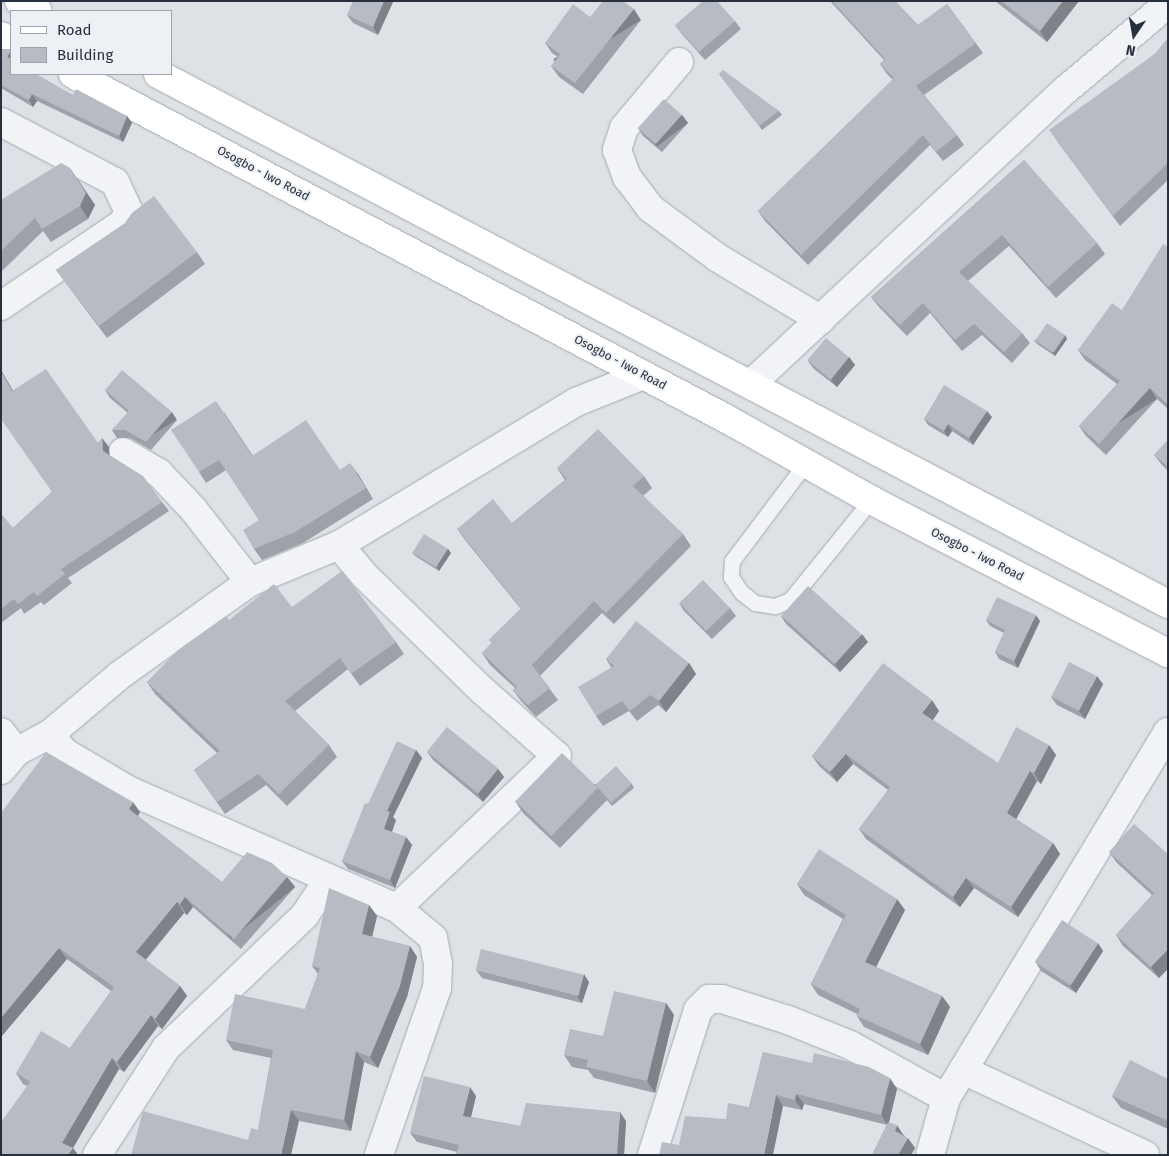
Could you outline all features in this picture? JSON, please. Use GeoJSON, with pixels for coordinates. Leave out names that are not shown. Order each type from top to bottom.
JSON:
{"type":"FeatureCollection","features":[{"type":"Feature","properties":{"kind":"main road"},"geometry":{"type":"LineString","coordinates":[[19,1],[36,10]]}},
{"type":"Feature","properties":{"kind":"main road","name":"Osogbo - Iwo Road"},"geometry":{"type":"LineString","coordinates":[[75,75],[642,375],[870,500],[1168,652]]}},
{"type":"Feature","properties":{"kind":"main road"},"geometry":{"type":"LineString","coordinates":[[160,75],[1168,604]]}},
{"type":"Feature","properties":{"kind":"street"},"geometry":{"type":"LineString","coordinates":[[751,384],[1063,92],[1168,4]]}},
{"type":"Feature","properties":{"kind":"street"},"geometry":{"type":"LineString","coordinates":[[679,62],[624,128],[617,150],[627,177],[650,208],[718,258],[821,320]]}},
{"type":"Feature","properties":{"kind":"street"},"geometry":{"type":"LineString","coordinates":[[1,122],[115,182],[129,212],[123,223],[1,306]]}},
{"type":"Feature","properties":{"kind":"street"},"geometry":{"type":"LineString","coordinates":[[6,751],[50,734],[120,675],[250,582],[339,545],[576,402],[642,375]]}},
{"type":"Feature","properties":{"kind":"street"},"geometry":{"type":"LineString","coordinates":[[123,452],[159,473],[194,508],[250,582]]}},
{"type":"Feature","properties":{"kind":"street"},"geometry":{"type":"LineString","coordinates":[[339,545],[365,576],[483,691],[557,756],[397,908]]}},
{"type":"Feature","properties":{"kind":"street"},"geometry":{"type":"LineString","coordinates":[[930,1155],[946,1098],[1168,732]]}},
{"type":"Feature","properties":{"kind":"street"},"geometry":{"type":"LineString","coordinates":[[50,734],[64,752],[130,791],[328,880],[397,908],[434,938],[438,963],[437,988],[379,1155]]}},
{"type":"Feature","properties":{"kind":"street"},"geometry":{"type":"LineString","coordinates":[[97,1155],[166,1048],[306,915],[328,880]]}},
{"type":"Feature","properties":{"kind":"street"},"geometry":{"type":"LineString","coordinates":[[652,1155],[698,1010],[709,999],[722,999],[788,1020],[850,1045],[946,1098]]}},
{"type":"Feature","properties":{"kind":"street"},"geometry":{"type":"LineString","coordinates":[[963,1070],[1145,1155]]}},
{"type":"Feature","properties":{"kind":"lane"},"geometry":{"type":"LineString","coordinates":[[805,464],[732,561],[731,576],[741,592],[755,602],[775,606],[790,600],[870,500]]}},
{"type":"Feature","properties":{"kind":"building"},"geometry":{"type":"Polygon","coordinates":[[[353,1],[384,1],[373,27],[347,15],[353,1]]]}},
{"type":"Feature","properties":{"kind":"building"},"geometry":{"type":"Polygon","coordinates":[[[603,1],[623,1],[634,9],[575,83],[551,66],[560,54],[545,43],[573,4],[590,17],[603,1]]]}},
{"type":"Feature","properties":{"kind":"building"},"geometry":{"type":"Polygon","coordinates":[[[703,1],[717,1],[735,21],[699,52],[675,25],[703,1]]]}},
{"type":"Feature","properties":{"kind":"building"},"geometry":{"type":"Polygon","coordinates":[[[832,1],[895,1],[918,25],[947,4],[976,43],[916,86],[957,135],[936,152],[923,135],[801,255],[758,211],[894,78],[880,64],[885,59],[832,1]]]}},
{"type":"Feature","properties":{"kind":"building"},"geometry":{"type":"Polygon","coordinates":[[[1001,1],[1063,1],[1040,31],[1001,1]]]}},
{"type":"Feature","properties":{"kind":"building"},"geometry":{"type":"Polygon","coordinates":[[[1168,38],[1168,163],[1113,216],[1049,130],[1156,53],[1168,38]]]}},
{"type":"Feature","properties":{"kind":"building"},"geometry":{"type":"Polygon","coordinates":[[[1,49],[10,49],[7,57],[10,58],[10,75],[38,75],[73,95],[76,89],[127,116],[119,136],[32,94],[29,100],[1,85],[1,49]]]}},
{"type":"Feature","properties":{"kind":"building"},"geometry":{"type":"Polygon","coordinates":[[[723,70],[779,111],[759,126],[719,74],[723,70]]]}},
{"type":"Feature","properties":{"kind":"building"},"geometry":{"type":"Polygon","coordinates":[[[664,99],[682,115],[656,144],[638,128],[664,99]]]}},
{"type":"Feature","properties":{"kind":"building"},"geometry":{"type":"Polygon","coordinates":[[[1024,160],[1097,243],[1048,287],[1002,235],[959,272],[1022,333],[1004,352],[974,324],[955,340],[923,303],[900,325],[871,297],[1024,160]]]}},
{"type":"Feature","properties":{"kind":"building"},"geometry":{"type":"Polygon","coordinates":[[[61,163],[70,168],[86,193],[80,206],[42,229],[35,218],[1,251],[1,200],[61,163]]]}},
{"type":"Feature","properties":{"kind":"building"},"geometry":{"type":"Polygon","coordinates":[[[154,196],[197,252],[99,326],[56,270],[124,224],[132,213],[154,196]]]}},
{"type":"Feature","properties":{"kind":"building"},"geometry":{"type":"Polygon","coordinates":[[[1163,244],[1168,247],[1168,405],[1150,388],[1099,444],[1079,426],[1120,381],[1078,350],[1112,303],[1122,310],[1163,244]]]}},
{"type":"Feature","properties":{"kind":"building"},"geometry":{"type":"Polygon","coordinates":[[[1047,323],[1065,335],[1053,353],[1035,340],[1047,323]]]}},
{"type":"Feature","properties":{"kind":"building"},"geometry":{"type":"Polygon","coordinates":[[[826,338],[849,357],[830,379],[807,360],[826,338]]]}},
{"type":"Feature","properties":{"kind":"building"},"geometry":{"type":"Polygon","coordinates":[[[46,369],[98,443],[102,438],[103,451],[143,476],[162,502],[61,569],[65,574],[37,596],[34,592],[18,604],[14,599],[1,609],[1,514],[13,528],[52,492],[1,419],[1,372],[12,391],[46,369]]]}},
{"type":"Feature","properties":{"kind":"building"},"geometry":{"type":"Polygon","coordinates":[[[122,370],[172,412],[146,442],[125,430],[112,430],[129,411],[105,390],[122,370]]]}},
{"type":"Feature","properties":{"kind":"building"},"geometry":{"type":"Polygon","coordinates":[[[944,385],[987,411],[969,438],[948,424],[944,431],[924,419],[944,385]]]}},
{"type":"Feature","properties":{"kind":"building"},"geometry":{"type":"Polygon","coordinates":[[[216,401],[252,456],[306,420],[340,470],[350,463],[366,488],[295,532],[254,549],[243,530],[259,520],[219,460],[199,472],[171,430],[216,401]]]}},
{"type":"Feature","properties":{"kind":"building"},"geometry":{"type":"Polygon","coordinates":[[[598,429],[644,476],[633,486],[683,534],[606,613],[594,601],[532,665],[550,688],[528,705],[513,690],[517,687],[482,653],[492,643],[489,640],[521,608],[457,529],[493,499],[512,523],[567,479],[557,468],[598,429]]]}},
{"type":"Feature","properties":{"kind":"building"},"geometry":{"type":"Polygon","coordinates":[[[1168,440],[1168,467],[1154,455],[1168,440]]]}},
{"type":"Feature","properties":{"kind":"building"},"geometry":{"type":"Polygon","coordinates":[[[424,534],[448,549],[436,567],[412,553],[424,534]]]}},
{"type":"Feature","properties":{"kind":"building"},"geometry":{"type":"Polygon","coordinates":[[[342,571],[396,642],[351,674],[340,658],[285,701],[329,745],[279,794],[258,774],[217,802],[194,770],[220,751],[147,682],[178,650],[226,616],[229,620],[274,584],[292,607],[342,571]]]}},
{"type":"Feature","properties":{"kind":"building"},"geometry":{"type":"Polygon","coordinates":[[[703,580],[730,608],[706,631],[679,603],[703,580]]]}},
{"type":"Feature","properties":{"kind":"building"},"geometry":{"type":"Polygon","coordinates":[[[808,586],[862,634],[835,664],[781,616],[808,586]]]}},
{"type":"Feature","properties":{"kind":"building"},"geometry":{"type":"Polygon","coordinates":[[[997,597],[1036,615],[1014,661],[995,652],[1005,630],[986,620],[997,597]]]}},
{"type":"Feature","properties":{"kind":"building"},"geometry":{"type":"Polygon","coordinates":[[[636,621],[689,663],[659,701],[650,695],[630,711],[622,701],[596,716],[578,687],[614,666],[606,659],[636,621]]]}},
{"type":"Feature","properties":{"kind":"building"},"geometry":{"type":"Polygon","coordinates":[[[1069,662],[1097,676],[1079,711],[1051,697],[1069,662]]]}},
{"type":"Feature","properties":{"kind":"building"},"geometry":{"type":"Polygon","coordinates":[[[883,663],[932,700],[922,713],[998,763],[1016,727],[1049,745],[1034,773],[1030,771],[1007,813],[1053,843],[1011,907],[966,878],[953,897],[859,829],[890,787],[846,754],[830,772],[812,756],[883,663]]]}},
{"type":"Feature","properties":{"kind":"building"},"geometry":{"type":"Polygon","coordinates":[[[447,727],[498,769],[478,793],[427,752],[447,727]]]}},
{"type":"Feature","properties":{"kind":"building"},"geometry":{"type":"Polygon","coordinates":[[[397,741],[416,750],[387,811],[390,812],[384,829],[406,837],[390,880],[342,861],[365,803],[368,804],[397,741]]]}},
{"type":"Feature","properties":{"kind":"building"},"geometry":{"type":"Polygon","coordinates":[[[46,752],[133,802],[129,809],[222,882],[247,852],[272,863],[287,877],[234,939],[185,897],[180,904],[177,902],[136,952],[180,986],[155,1019],[151,1015],[117,1062],[112,1058],[62,1143],[73,1148],[68,1155],[1,1155],[1,1122],[30,1082],[16,1073],[41,1031],[70,1048],[114,987],[59,948],[1,1018],[1,813],[46,752]]]}},
{"type":"Feature","properties":{"kind":"building"},"geometry":{"type":"Polygon","coordinates":[[[562,753],[598,788],[551,836],[515,801],[562,753]]]}},
{"type":"Feature","properties":{"kind":"building"},"geometry":{"type":"Polygon","coordinates":[[[616,766],[632,784],[611,803],[595,785],[616,766]]]}},
{"type":"Feature","properties":{"kind":"building"},"geometry":{"type":"Polygon","coordinates":[[[1134,824],[1168,854],[1168,949],[1151,967],[1116,935],[1154,893],[1109,852],[1134,824]]]}},
{"type":"Feature","properties":{"kind":"building"},"geometry":{"type":"Polygon","coordinates":[[[819,849],[897,899],[865,962],[942,996],[920,1044],[857,1016],[860,1009],[811,984],[846,915],[797,884],[819,849]]]}},
{"type":"Feature","properties":{"kind":"building"},"geometry":{"type":"Polygon","coordinates":[[[329,888],[369,905],[362,934],[410,946],[400,986],[370,1057],[356,1051],[344,1120],[291,1110],[281,1155],[131,1155],[143,1111],[248,1140],[251,1128],[258,1130],[273,1050],[226,1040],[235,994],[305,1009],[320,968],[312,966],[329,888]]]}},
{"type":"Feature","properties":{"kind":"building"},"geometry":{"type":"Polygon","coordinates":[[[1062,920],[1098,943],[1071,985],[1035,962],[1062,920]]]}},
{"type":"Feature","properties":{"kind":"building"},"geometry":{"type":"Polygon","coordinates":[[[481,949],[584,975],[579,996],[476,970],[481,949]]]}},
{"type":"Feature","properties":{"kind":"building"},"geometry":{"type":"Polygon","coordinates":[[[614,991],[666,1003],[647,1081],[586,1067],[588,1060],[564,1055],[570,1029],[603,1036],[614,991]]]}},
{"type":"Feature","properties":{"kind":"building"},"geometry":{"type":"Polygon","coordinates":[[[763,1052],[812,1063],[814,1053],[869,1067],[890,1078],[881,1115],[796,1094],[795,1100],[776,1095],[764,1155],[659,1155],[662,1142],[679,1145],[685,1116],[726,1119],[728,1103],[749,1107],[763,1052]]]}},
{"type":"Feature","properties":{"kind":"building"},"geometry":{"type":"Polygon","coordinates":[[[1130,1060],[1168,1079],[1168,1121],[1112,1096],[1130,1060]]]}},
{"type":"Feature","properties":{"kind":"building"},"geometry":{"type":"Polygon","coordinates":[[[424,1076],[470,1087],[463,1116],[520,1126],[526,1103],[620,1112],[617,1155],[456,1155],[459,1145],[410,1133],[424,1076]]]}},
{"type":"Feature","properties":{"kind":"building"},"geometry":{"type":"Polygon","coordinates":[[[888,1122],[897,1125],[895,1131],[908,1138],[898,1155],[889,1153],[889,1155],[872,1155],[888,1122]]]}}]}
